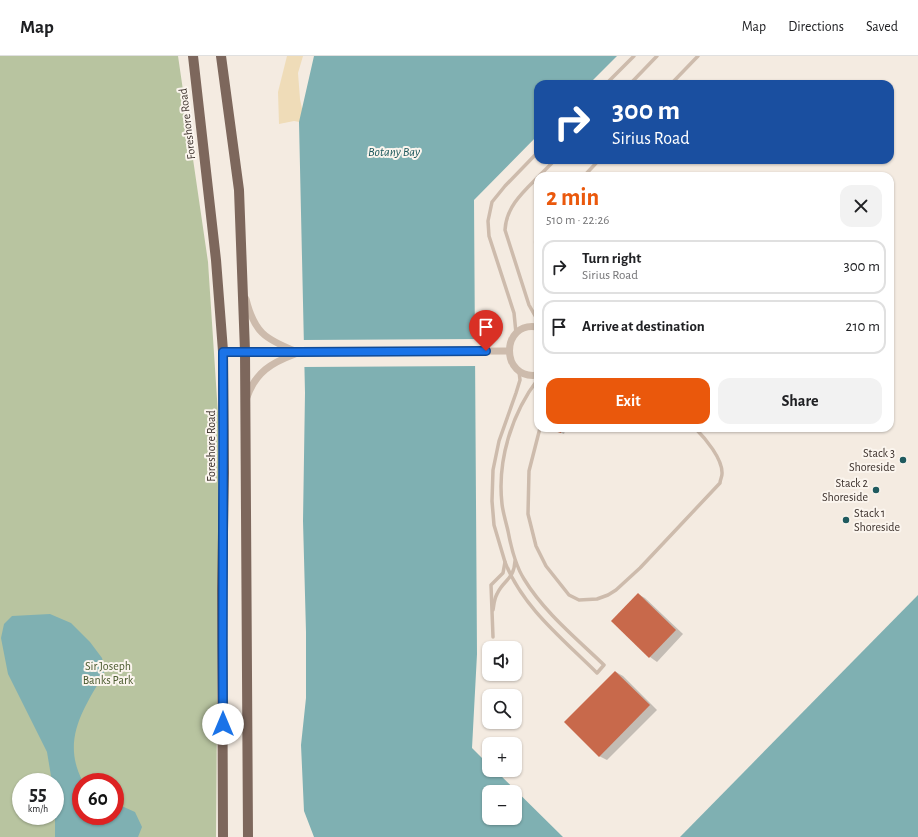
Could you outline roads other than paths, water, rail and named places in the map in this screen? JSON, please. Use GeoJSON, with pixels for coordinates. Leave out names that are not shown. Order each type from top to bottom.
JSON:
{"type":"FeatureCollection","features":[{"type":"Feature","properties":{"kind":"main road","name":"Foreshore Road"},"geometry":{"type":"LineString","coordinates":[[193,56],[216,260],[223,352],[223,837]]}},
{"type":"Feature","properties":{"kind":"main road"},"geometry":{"type":"LineString","coordinates":[[221,56],[239,190],[243,284],[246,402],[248,837]]}},
{"type":"Feature","properties":{"kind":"street"},"geometry":{"type":"LineString","coordinates":[[243,284],[248,306],[256,328],[275,342],[299,352]]}},
{"type":"Feature","properties":{"kind":"street"},"geometry":{"type":"LineString","coordinates":[[534,327],[521,329],[510,344],[509,351],[513,365],[519,371],[534,376]]}},
{"type":"Feature","properties":{"kind":"street"},"geometry":{"type":"LineString","coordinates":[[223,352],[509,351]]}},
{"type":"Feature","properties":{"kind":"street"},"geometry":{"type":"LineString","coordinates":[[246,402],[251,386],[263,371],[283,358],[299,352]]}},
{"type":"Feature","properties":{"kind":"lane"},"geometry":{"type":"LineString","coordinates":[[610,80],[634,56]]}},
{"type":"Feature","properties":{"kind":"lane"},"geometry":{"type":"LineString","coordinates":[[634,80],[658,56]]}},
{"type":"Feature","properties":{"kind":"lane"},"geometry":{"type":"LineString","coordinates":[[675,80],[698,56]]}},
{"type":"Feature","properties":{"kind":"lane"},"geometry":{"type":"LineString","coordinates":[[516,334],[514,313],[489,236],[488,221],[492,202],[505,186],[534,156]]}},
{"type":"Feature","properties":{"kind":"lane"},"geometry":{"type":"LineString","coordinates":[[542,172],[550,164]]}},
{"type":"Feature","properties":{"kind":"lane"},"geometry":{"type":"LineString","coordinates":[[588,172],[595,164]]}},
{"type":"Feature","properties":{"kind":"lane"},"geometry":{"type":"LineString","coordinates":[[534,180],[509,212],[505,230],[529,305],[534,314]]}},
{"type":"Feature","properties":{"kind":"lane"},"geometry":{"type":"LineString","coordinates":[[519,371],[520,380],[499,441],[493,470],[492,501],[494,525],[510,577],[532,607],[597,673],[604,665],[550,614],[523,578],[515,559],[502,504],[502,469],[510,430],[523,400],[534,385]]}},
{"type":"Feature","properties":{"kind":"lane"},"geometry":{"type":"LineString","coordinates":[[539,432],[529,472],[528,514],[536,546],[546,566],[569,595],[579,600],[589,600],[608,595],[616,590],[640,568],[720,483],[722,474],[720,463],[714,451],[700,432]]}},
{"type":"Feature","properties":{"kind":"lane"},"geometry":{"type":"LineString","coordinates":[[492,615],[496,596],[510,577],[514,568],[515,559]]}},
{"type":"Feature","properties":{"kind":"lane"},"geometry":{"type":"LineString","coordinates":[[493,637],[490,590],[491,585],[503,573],[505,562]]}},
{"type":"Feature","properties":{"kind":"water","name":"Botany Bay"},"geometry":{"type":"Polygon","coordinates":[[[314,56],[617,56],[593,80],[534,80],[534,139],[474,200],[477,654],[472,748],[482,758],[482,777],[502,777],[510,785],[482,785],[482,825],[522,825],[522,797],[563,837],[314,837],[304,811],[301,745],[306,698],[303,521],[305,393],[299,122],[314,56]]]}},
{"type":"Feature","properties":{"kind":"water"},"geometry":{"type":"Polygon","coordinates":[[[918,595],[918,837],[680,837],[918,595]]]}},
{"type":"Feature","properties":{"kind":"water"},"geometry":{"type":"Polygon","coordinates":[[[50,614],[71,623],[90,642],[102,658],[104,674],[82,713],[74,739],[74,753],[79,773],[72,773],[72,825],[124,825],[124,807],[135,812],[142,827],[138,837],[55,837],[55,825],[64,825],[64,773],[50,773],[47,752],[8,674],[1,638],[4,624],[12,616],[50,614]]]}},
{"type":"Feature","properties":{"kind":"place","name":"Stack 3 Shoreside"},"geometry":{"type":"Point","coordinates":[903,460]}},
{"type":"Feature","properties":{"kind":"place","name":"Stack 2 Shoreside"},"geometry":{"type":"Point","coordinates":[876,490]}},
{"type":"Feature","properties":{"kind":"place","name":"Stack 1 Shoreside"},"geometry":{"type":"Point","coordinates":[846,520]}},
{"type":"Feature","properties":{"kind":"park label","name":"Sir Joseph Banks Park"},"geometry":{"type":"Point","coordinates":[108,673]}}]}
